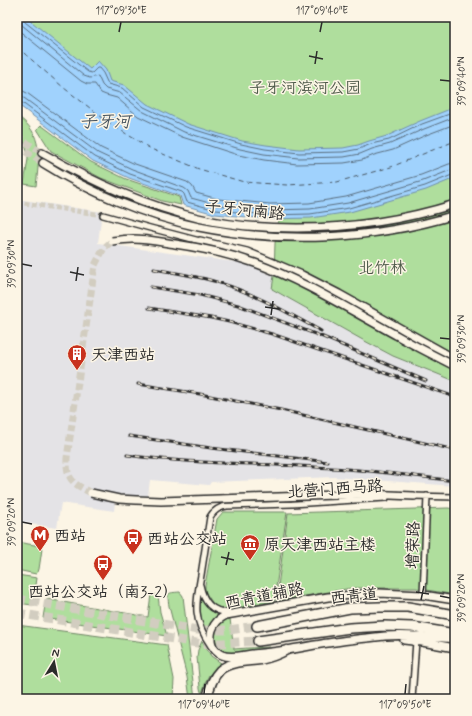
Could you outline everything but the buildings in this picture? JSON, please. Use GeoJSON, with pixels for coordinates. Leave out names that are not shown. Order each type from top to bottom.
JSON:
{"type":"FeatureCollection","features":[{"type":"Feature","properties":{"kind":"highway","name":"西青道"},"geometry":{"type":"LineString","coordinates":[[257,626],[350,608],[408,607],[455,615]]}},
{"type":"Feature","properties":{"kind":"highway","name":"西青道"},"geometry":{"type":"LineString","coordinates":[[258,641],[350,628],[384,626],[412,627],[455,634]]}},
{"type":"Feature","properties":{"kind":"main road"},"geometry":{"type":"LineString","coordinates":[[207,699],[210,687],[220,670],[237,662],[270,657],[278,655],[286,650]]}},
{"type":"Feature","properties":{"kind":"street","name":"子牙河南路"},"geometry":{"type":"LineString","coordinates":[[42,153],[84,176],[166,210],[198,218],[237,225],[269,228],[306,228],[360,224],[420,214],[455,204]]}},
{"type":"Feature","properties":{"kind":"street","name":"子牙河南路"},"geometry":{"type":"LineString","coordinates":[[43,163],[79,183],[157,216],[198,227],[241,233],[285,237],[338,236],[379,232],[433,222],[455,215]]}},
{"type":"Feature","properties":{"kind":"street"},"geometry":{"type":"LineString","coordinates":[[103,215],[247,252],[302,275],[339,294],[455,359]]}},
{"type":"Feature","properties":{"kind":"street"},"geometry":{"type":"LineString","coordinates":[[112,241],[132,239],[153,240],[185,245],[210,250],[256,264],[293,279],[430,354],[455,366]]}},
{"type":"Feature","properties":{"kind":"street"},"geometry":{"type":"LineString","coordinates":[[91,493],[119,499],[136,500],[337,495],[414,496]]}},
{"type":"Feature","properties":{"kind":"street","name":"北营门西马路"},"geometry":{"type":"LineString","coordinates":[[200,583],[210,517],[213,512],[220,507],[414,496],[455,497]]}},
{"type":"Feature","properties":{"kind":"street","name":"增荣路"},"geometry":{"type":"LineString","coordinates":[[423,595],[427,496]]}},
{"type":"Feature","properties":{"kind":"street"},"geometry":{"type":"LineString","coordinates":[[200,583],[203,596],[207,603],[218,611],[233,614]]}},
{"type":"Feature","properties":{"kind":"street"},"geometry":{"type":"LineString","coordinates":[[200,583],[197,606],[198,621],[205,638],[213,648],[222,655],[233,656],[366,638],[403,635],[455,639]]}},
{"type":"Feature","properties":{"kind":"street","name":"西青道辅路"},"geometry":{"type":"LineString","coordinates":[[213,648],[211,636],[214,625],[221,618],[233,614],[328,597],[379,593],[423,595],[455,600]]}},
{"type":"Feature","properties":{"kind":"street"},"geometry":{"type":"LineString","coordinates":[[366,638],[416,641],[455,648]]}},
{"type":"Feature","properties":{"kind":"street"},"geometry":{"type":"LineString","coordinates":[[412,699],[416,641]]}},
{"type":"Feature","properties":{"kind":"shaded area","name":"天津西站"},"geometry":{"type":"Polygon","coordinates":[[[17,199],[102,212],[98,243],[242,263],[274,276],[273,289],[393,356],[455,381],[455,486],[334,477],[211,482],[209,485],[150,480],[148,496],[116,494],[114,511],[61,503],[57,528],[17,522],[17,199]]]}},
{"type":"Feature","properties":{"kind":"green space","name":"子牙河滨河公园"},"geometry":{"type":"Polygon","coordinates":[[[17,17],[455,17],[455,117],[368,152],[300,159],[155,122],[17,17]]]}},
{"type":"Feature","properties":{"kind":"green space"},"geometry":{"type":"Polygon","coordinates":[[[17,116],[26,123],[36,138],[38,147],[38,166],[36,186],[24,184],[28,159],[25,144],[17,130],[17,116]]]}},
{"type":"Feature","properties":{"kind":"green space"},"geometry":{"type":"Polygon","coordinates":[[[41,125],[91,162],[126,179],[179,197],[181,205],[162,201],[101,178],[51,151],[37,129],[41,125]]]}},
{"type":"Feature","properties":{"kind":"green space","name":"北竹林"},"geometry":{"type":"Polygon","coordinates":[[[455,166],[455,381],[393,356],[272,289],[275,243],[280,210],[455,166]]]}},
{"type":"Feature","properties":{"kind":"green space"},"geometry":{"type":"Polygon","coordinates":[[[455,509],[455,595],[416,588],[352,588],[276,601],[288,513],[455,509]]]}},
{"type":"Feature","properties":{"kind":"green space"},"geometry":{"type":"Polygon","coordinates":[[[223,512],[287,512],[274,601],[225,610],[214,605],[205,592],[217,519],[223,512]]]}},
{"type":"Feature","properties":{"kind":"green space"},"geometry":{"type":"Polygon","coordinates":[[[17,542],[40,546],[42,549],[39,569],[36,574],[17,570],[17,542]]]}},
{"type":"Feature","properties":{"kind":"green space"},"geometry":{"type":"Polygon","coordinates":[[[17,575],[37,578],[33,605],[17,603],[17,575]]]}},
{"type":"Feature","properties":{"kind":"green space"},"geometry":{"type":"Polygon","coordinates":[[[180,592],[183,596],[195,699],[190,699],[187,677],[169,606],[169,594],[180,592]]]}},
{"type":"Feature","properties":{"kind":"green space"},"geometry":{"type":"Polygon","coordinates":[[[151,594],[158,595],[160,612],[167,636],[43,618],[46,599],[148,617],[151,594]]]}},
{"type":"Feature","properties":{"kind":"green space"},"geometry":{"type":"Polygon","coordinates":[[[200,596],[207,607],[218,615],[210,623],[206,633],[202,625],[200,615],[200,596]]]}},
{"type":"Feature","properties":{"kind":"green space"},"geometry":{"type":"Polygon","coordinates":[[[227,619],[230,619],[234,649],[270,648],[233,653],[222,650],[215,640],[215,632],[219,624],[227,619]]]}},
{"type":"Feature","properties":{"kind":"green space"},"geometry":{"type":"Polygon","coordinates":[[[17,625],[167,645],[174,679],[173,699],[17,699],[17,625]]]}},
{"type":"Feature","properties":{"kind":"green space"},"geometry":{"type":"Polygon","coordinates":[[[202,641],[211,656],[221,663],[209,675],[202,693],[200,688],[197,657],[202,641]]]}},
{"type":"Feature","properties":{"kind":"water","name":"子牙河"},"geometry":{"type":"Polygon","coordinates":[[[17,17],[27,18],[90,69],[98,61],[106,70],[110,81],[124,85],[147,104],[188,124],[242,141],[299,149],[343,148],[387,136],[455,107],[455,178],[426,190],[350,212],[311,218],[269,219],[215,214],[183,205],[180,196],[129,178],[93,161],[17,104],[17,17]]]}},
{"type":"Feature","properties":{"kind":"ferry route"},"geometry":{"type":"LineString","coordinates":[[17,47],[64,88],[112,125],[151,149],[199,169],[244,182],[287,185],[337,182],[391,167],[455,141]]}},
{"type":"Feature","properties":{"kind":"tunnel"},"geometry":{"type":"LineString","coordinates":[[17,136],[42,153]]}},
{"type":"Feature","properties":{"kind":"tunnel"},"geometry":{"type":"LineString","coordinates":[[17,146],[43,163]]}},
{"type":"Feature","properties":{"kind":"tunnel"},"geometry":{"type":"LineString","coordinates":[[17,202],[103,215]]}},
{"type":"Feature","properties":{"kind":"tunnel"},"geometry":{"type":"LineString","coordinates":[[91,493],[75,483],[69,476],[67,458],[95,265],[104,248],[112,241]]}},
{"type":"Feature","properties":{"kind":"tunnel"},"geometry":{"type":"LineString","coordinates":[[17,599],[198,630],[228,630],[257,626]]}},
{"type":"Feature","properties":{"kind":"tunnel"},"geometry":{"type":"LineString","coordinates":[[17,613],[203,644],[258,641]]}},
{"type":"Feature","properties":{"kind":"railway"},"geometry":{"type":"LineString","coordinates":[[154,269],[204,278],[233,287],[272,304],[321,331]]}},
{"type":"Feature","properties":{"kind":"railway"},"geometry":{"type":"LineString","coordinates":[[151,287],[200,295],[238,305],[323,337],[426,381]]}},
{"type":"Feature","properties":{"kind":"railway"},"geometry":{"type":"LineString","coordinates":[[149,308],[211,318],[272,334],[455,397]]}},
{"type":"Feature","properties":{"kind":"railway"},"geometry":{"type":"LineString","coordinates":[[138,384],[200,394],[281,410],[455,450]]}},
{"type":"Feature","properties":{"kind":"railway"},"geometry":{"type":"LineString","coordinates":[[129,436],[211,448],[328,462]]}},
{"type":"Feature","properties":{"kind":"railway"},"geometry":{"type":"LineString","coordinates":[[127,455],[197,462],[350,469],[455,481]]}},
{"type":"Feature","properties":{"kind":"place","name":"天津西站"},"geometry":{"type":"Point","coordinates":[77,371]}},
{"type":"Feature","properties":{"kind":"place","name":"西站"},"geometry":{"type":"Point","coordinates":[40,552]}},
{"type":"Feature","properties":{"kind":"place","name":"西站公交站"},"geometry":{"type":"Point","coordinates":[133,555]}},
{"type":"Feature","properties":{"kind":"place","name":"原天津西站主楼"},"geometry":{"type":"Point","coordinates":[250,561]}},
{"type":"Feature","properties":{"kind":"place","name":"西站公交站（南3-2）"},"geometry":{"type":"Point","coordinates":[103,581]}}]}
